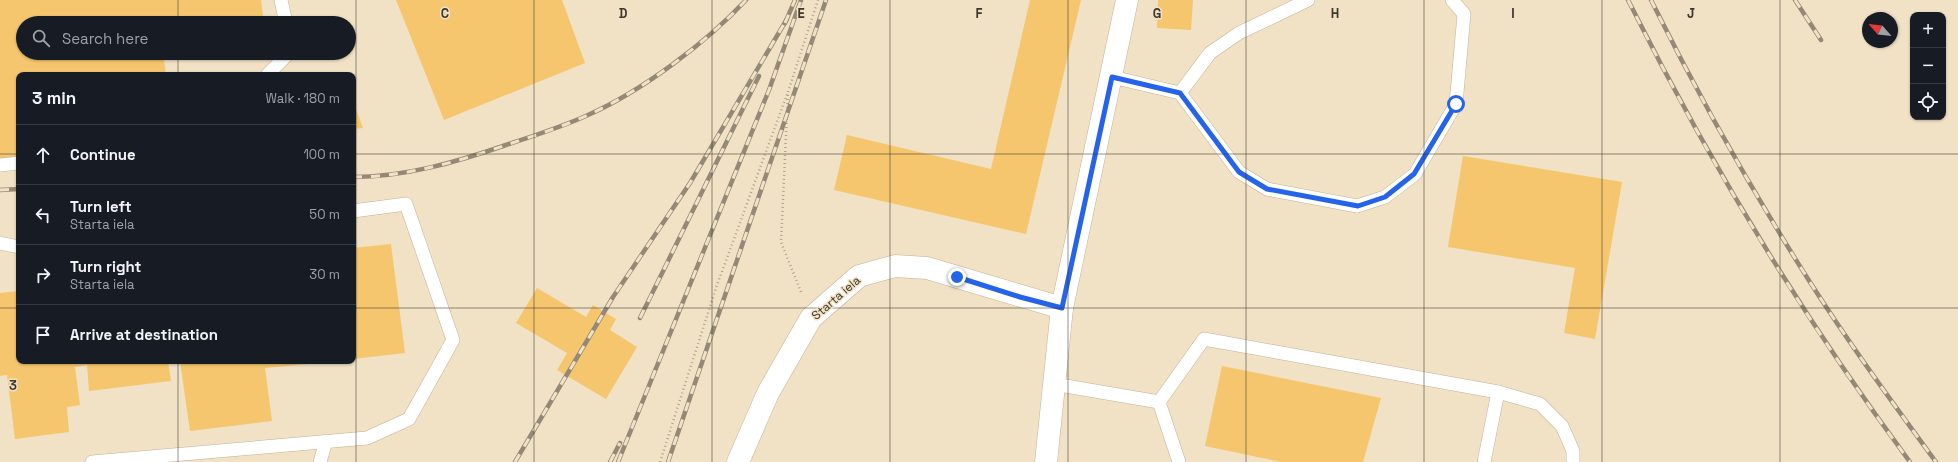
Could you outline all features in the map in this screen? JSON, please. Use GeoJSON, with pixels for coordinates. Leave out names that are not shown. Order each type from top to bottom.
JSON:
{"type":"FeatureCollection","features":[{"type":"Feature","properties":{"kind":"street"},"geometry":{"type":"LineString","coordinates":[[1046,462],[1062,308],[1112,77],[1127,0]]}},
{"type":"Feature","properties":{"kind":"street","name":"Starta iela"},"geometry":{"type":"LineString","coordinates":[[738,462],[768,393],[811,318],[859,276],[895,266],[927,268],[1062,308]]}},
{"type":"Feature","properties":{"kind":"lane"},"geometry":{"type":"LineString","coordinates":[[282,0],[285,16]]}},
{"type":"Feature","properties":{"kind":"lane"},"geometry":{"type":"LineString","coordinates":[[1180,93],[1210,53],[1239,33],[1308,0]]}},
{"type":"Feature","properties":{"kind":"lane"},"geometry":{"type":"LineString","coordinates":[[1112,77],[1180,93],[1239,172],[1267,189],[1358,206],[1385,197],[1414,174],[1456,104],[1464,14],[1452,0]]}},
{"type":"Feature","properties":{"kind":"lane"},"geometry":{"type":"LineString","coordinates":[[270,72],[282,60]]}},
{"type":"Feature","properties":{"kind":"lane"},"geometry":{"type":"LineString","coordinates":[[0,165],[16,163]]}},
{"type":"Feature","properties":{"kind":"lane"},"geometry":{"type":"LineString","coordinates":[[92,462],[367,438],[409,419],[453,340],[406,204],[356,211]]}},
{"type":"Feature","properties":{"kind":"lane"},"geometry":{"type":"LineString","coordinates":[[0,243],[16,246]]}},
{"type":"Feature","properties":{"kind":"lane"},"geometry":{"type":"LineString","coordinates":[[1159,402],[1204,339],[1498,392],[1540,404],[1562,426],[1573,450],[1573,462]]}},
{"type":"Feature","properties":{"kind":"lane"},"geometry":{"type":"LineString","coordinates":[[1054,384],[1159,402]]}},
{"type":"Feature","properties":{"kind":"lane"},"geometry":{"type":"LineString","coordinates":[[1484,462],[1498,392]]}},
{"type":"Feature","properties":{"kind":"lane"},"geometry":{"type":"LineString","coordinates":[[1159,402],[1179,462]]}},
{"type":"Feature","properties":{"kind":"lane"},"geometry":{"type":"LineString","coordinates":[[320,462],[326,441]]}},
{"type":"Feature","properties":{"kind":"path"},"geometry":{"type":"LineString","coordinates":[[660,462],[717,285],[788,92],[818,0]]}},
{"type":"Feature","properties":{"kind":"path"},"geometry":{"type":"LineString","coordinates":[[788,92],[781,242],[811,318]]}},
{"type":"Feature","properties":{"kind":"building"},"geometry":{"type":"Polygon","coordinates":[[[0,0],[261,0],[263,16],[16,16],[16,60],[164,60],[166,72],[16,72],[16,157],[0,159],[0,0]]]}},
{"type":"Feature","properties":{"kind":"building"},"geometry":{"type":"Polygon","coordinates":[[[396,0],[562,0],[585,63],[444,120],[396,0]]]}},
{"type":"Feature","properties":{"kind":"building"},"geometry":{"type":"Polygon","coordinates":[[[1030,0],[1081,0],[1026,234],[834,190],[847,135],[991,169],[1030,0]]]}},
{"type":"Feature","properties":{"kind":"building"},"geometry":{"type":"Polygon","coordinates":[[[1158,0],[1193,0],[1191,30],[1157,28],[1158,0]]]}},
{"type":"Feature","properties":{"kind":"building"},"geometry":{"type":"Polygon","coordinates":[[[356,109],[363,128],[356,129],[356,109]]]}},
{"type":"Feature","properties":{"kind":"building"},"geometry":{"type":"Polygon","coordinates":[[[1463,156],[1622,182],[1595,339],[1564,333],[1575,268],[1448,247],[1463,156]]]}},
{"type":"Feature","properties":{"kind":"building"},"geometry":{"type":"Polygon","coordinates":[[[391,244],[405,353],[356,359],[356,248],[391,244]]]}},
{"type":"Feature","properties":{"kind":"building"},"geometry":{"type":"Polygon","coordinates":[[[537,288],[586,317],[593,305],[616,319],[610,330],[637,347],[606,399],[557,370],[567,353],[516,323],[537,288]]]}},
{"type":"Feature","properties":{"kind":"building"},"geometry":{"type":"Polygon","coordinates":[[[16,291],[16,364],[168,364],[171,381],[89,391],[87,365],[75,367],[80,405],[67,407],[69,432],[15,439],[7,375],[0,376],[0,293],[16,291]]]}},
{"type":"Feature","properties":{"kind":"building"},"geometry":{"type":"Polygon","coordinates":[[[180,364],[308,364],[265,368],[272,421],[190,431],[180,364]]]}},
{"type":"Feature","properties":{"kind":"building"},"geometry":{"type":"Polygon","coordinates":[[[1222,366],[1381,398],[1363,462],[1281,462],[1205,446],[1222,366]]]}},
{"type":"Feature","properties":{"kind":"railway"},"geometry":{"type":"LineString","coordinates":[[356,177],[392,174],[450,163],[537,135],[588,115],[630,93],[672,65],[712,33],[746,0]]}},
{"type":"Feature","properties":{"kind":"railway"},"geometry":{"type":"LineString","coordinates":[[785,23],[795,0]]}},
{"type":"Feature","properties":{"kind":"railway"},"geometry":{"type":"LineString","coordinates":[[618,462],[769,90],[801,0]]}},
{"type":"Feature","properties":{"kind":"railway"},"geometry":{"type":"LineString","coordinates":[[668,462],[826,0]]}},
{"type":"Feature","properties":{"kind":"railway"},"geometry":{"type":"LineString","coordinates":[[1628,0],[1691,121],[1759,237],[1831,351],[1910,462]]}},
{"type":"Feature","properties":{"kind":"railway"},"geometry":{"type":"LineString","coordinates":[[1651,0],[1706,106],[1787,245],[1854,349],[1936,462]]}},
{"type":"Feature","properties":{"kind":"railway"},"geometry":{"type":"LineString","coordinates":[[1795,0],[1821,40]]}},
{"type":"Feature","properties":{"kind":"railway"},"geometry":{"type":"LineString","coordinates":[[515,462],[613,297],[690,183],[787,19]]}},
{"type":"Feature","properties":{"kind":"railway"},"geometry":{"type":"LineString","coordinates":[[640,318],[759,76]]}},
{"type":"Feature","properties":{"kind":"railway"},"geometry":{"type":"LineString","coordinates":[[0,190],[16,189]]}},
{"type":"Feature","properties":{"kind":"railway"},"geometry":{"type":"LineString","coordinates":[[610,462],[620,443]]}},
{"type":"Feature","properties":{"kind":"route"},"geometry":{"type":"LineString","coordinates":[[957,277],[1020,297],[1062,308],[1112,77],[1180,93],[1239,172],[1267,189],[1358,206],[1385,197],[1414,174],[1456,104]]}}]}
